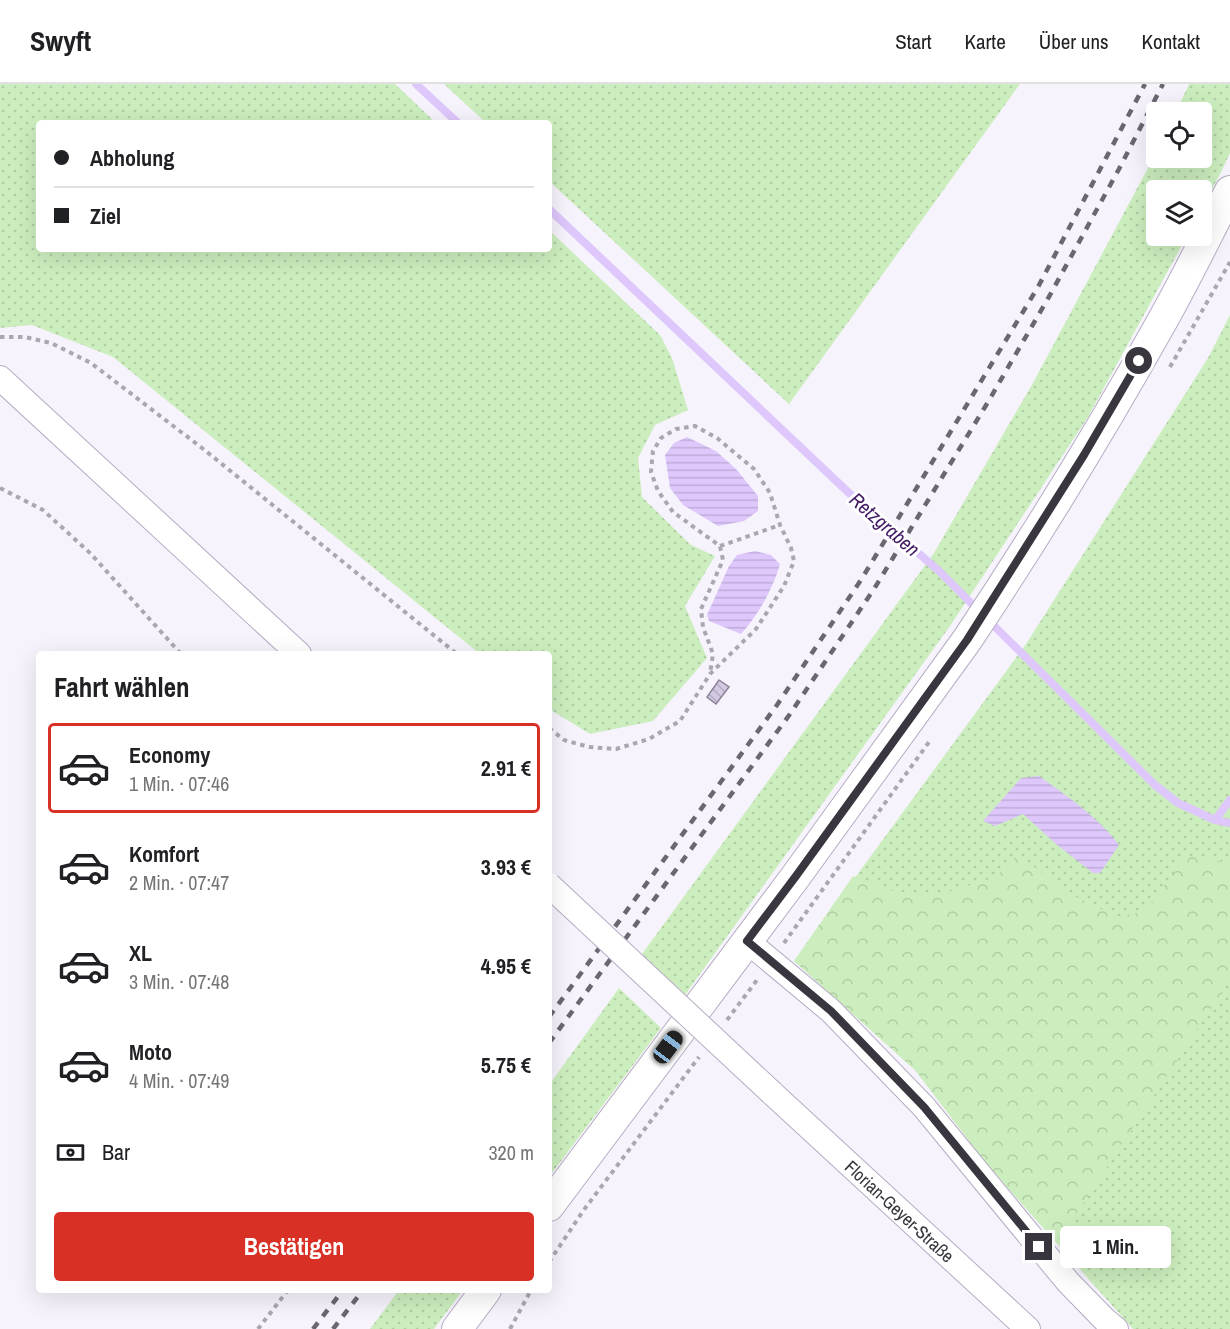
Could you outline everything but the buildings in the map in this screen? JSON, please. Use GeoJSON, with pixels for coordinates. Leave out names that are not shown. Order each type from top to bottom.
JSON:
{"type":"FeatureCollection","features":[{"type":"Feature","properties":{"kind":"main road"},"geometry":{"type":"LineString","coordinates":[[552,1202],[803,867],[967,640],[1084,455],[1161,324],[1230,191]]}},
{"type":"Feature","properties":{"kind":"main road"},"geometry":{"type":"LineString","coordinates":[[457,1329],[484,1293]]}},
{"type":"Feature","properties":{"kind":"street"},"geometry":{"type":"LineString","coordinates":[[0,378],[296,651]]}},
{"type":"Feature","properties":{"kind":"street","name":"Florian-Geyer-Straße"},"geometry":{"type":"LineString","coordinates":[[552,888],[1028,1329]]}},
{"type":"Feature","properties":{"kind":"street"},"geometry":{"type":"LineString","coordinates":[[747,941],[831,1011],[924,1107],[1068,1282],[1116,1329]]}},
{"type":"Feature","properties":{"kind":"path"},"geometry":{"type":"LineString","coordinates":[[0,338],[25,337],[51,343],[91,363],[201,448],[453,651]]}},
{"type":"Feature","properties":{"kind":"path"},"geometry":{"type":"LineString","coordinates":[[552,730],[564,740],[589,747],[616,750],[649,739],[680,721],[710,674],[756,629],[784,586],[794,561],[770,493],[754,469],[717,438],[695,426],[676,429],[661,438],[653,451],[651,472],[658,491],[674,512],[720,546],[723,560],[701,609],[703,627],[712,654],[710,674]]}},
{"type":"Feature","properties":{"kind":"path"},"geometry":{"type":"LineString","coordinates":[[0,488],[43,510],[51,517],[91,554],[178,651]]}},
{"type":"Feature","properties":{"kind":"path"},"geometry":{"type":"LineString","coordinates":[[720,546],[780,525]]}},
{"type":"Feature","properties":{"kind":"path"},"geometry":{"type":"LineString","coordinates":[[258,1329],[286,1293]]}},
{"type":"Feature","properties":{"kind":"path"},"geometry":{"type":"LineString","coordinates":[[510,1329],[529,1293]]}},
{"type":"Feature","properties":{"kind":"green space"},"geometry":{"type":"Polygon","coordinates":[[[0,84],[395,84],[433,120],[36,120],[36,252],[552,252],[552,233],[660,335],[672,358],[688,410],[655,425],[638,458],[642,497],[691,545],[715,556],[685,606],[707,658],[653,721],[590,734],[552,711],[552,651],[476,651],[113,357],[32,325],[0,328],[0,84]]]}},
{"type":"Feature","properties":{"kind":"green space"},"geometry":{"type":"Polygon","coordinates":[[[444,84],[1020,84],[789,404],[552,184],[552,120],[483,120],[444,84]]]}},
{"type":"Feature","properties":{"kind":"green space"},"geometry":{"type":"Polygon","coordinates":[[[1189,84],[1230,84],[1230,153],[1212,189],[1212,180],[1146,180],[1146,246],[1182,246],[1088,417],[950,626],[685,995],[642,954],[934,553],[1033,383],[1148,168],[1212,168],[1212,102],[1181,102],[1189,84]]]}},
{"type":"Feature","properties":{"kind":"green space"},"geometry":{"type":"Polygon","coordinates":[[[1230,315],[1230,1329],[1133,1329],[990,1168],[915,1070],[794,961],[1026,644],[1208,358],[1230,315]]]}},
{"type":"Feature","properties":{"kind":"green space"},"geometry":{"type":"Polygon","coordinates":[[[1018,855],[1072,895],[1118,917],[1145,911],[1186,856],[1230,863],[1230,980],[1057,1243],[990,1168],[915,1070],[794,961],[853,876],[892,891],[938,895],[996,877],[1018,855]]]}},
{"type":"Feature","properties":{"kind":"green space"},"geometry":{"type":"Polygon","coordinates":[[[619,988],[661,1028],[552,1173],[552,1081],[619,988]]]}},
{"type":"Feature","properties":{"kind":"green space"},"geometry":{"type":"Polygon","coordinates":[[[397,1293],[461,1293],[434,1329],[370,1329],[397,1293]]]}},
{"type":"Feature","properties":{"kind":"shaded area"},"geometry":{"type":"Polygon","coordinates":[[[687,437],[716,451],[736,469],[758,496],[758,511],[744,521],[718,526],[683,505],[670,488],[665,455],[674,443],[687,437]]]}},
{"type":"Feature","properties":{"kind":"shaded area"},"geometry":{"type":"Polygon","coordinates":[[[755,551],[771,555],[780,564],[764,601],[741,634],[709,621],[707,615],[729,566],[737,555],[755,551]]]}},
{"type":"Feature","properties":{"kind":"shaded area"},"geometry":{"type":"Polygon","coordinates":[[[1039,776],[1092,816],[1119,845],[1100,873],[1093,873],[1023,814],[995,826],[983,821],[1021,778],[1039,776]]]}},
{"type":"Feature","properties":{"kind":"waterway","name":"Retzgraben"},"geometry":{"type":"LineString","coordinates":[[416,84],[455,120]]}},
{"type":"Feature","properties":{"kind":"waterway","name":"Retzgraben"},"geometry":{"type":"LineString","coordinates":[[552,212],[849,493],[939,571],[980,612]]}},
{"type":"Feature","properties":{"kind":"waterway","name":"Retzgraben"},"geometry":{"type":"LineString","coordinates":[[988,620],[1155,785],[1178,803],[1215,820],[1230,823]]}},
{"type":"Feature","properties":{"kind":"waterway"},"geometry":{"type":"LineString","coordinates":[[1215,820],[1230,800]]}},
{"type":"Feature","properties":{"kind":"railway"},"geometry":{"type":"LineString","coordinates":[[552,1013],[777,705],[861,580],[1038,287],[1145,84]]}},
{"type":"Feature","properties":{"kind":"railway"},"geometry":{"type":"LineString","coordinates":[[552,1039],[790,714],[874,589],[1050,295],[1163,84]]}},
{"type":"Feature","properties":{"kind":"railway"},"geometry":{"type":"LineString","coordinates":[[313,1329],[341,1293]]}},
{"type":"Feature","properties":{"kind":"railway"},"geometry":{"type":"LineString","coordinates":[[333,1329],[361,1293]]}},
{"type":"Feature","properties":{"kind":"route"},"geometry":{"type":"LineString","coordinates":[[1039,1247],[924,1107],[831,1011],[747,941],[967,640],[1084,455],[1139,361]]}}]}
